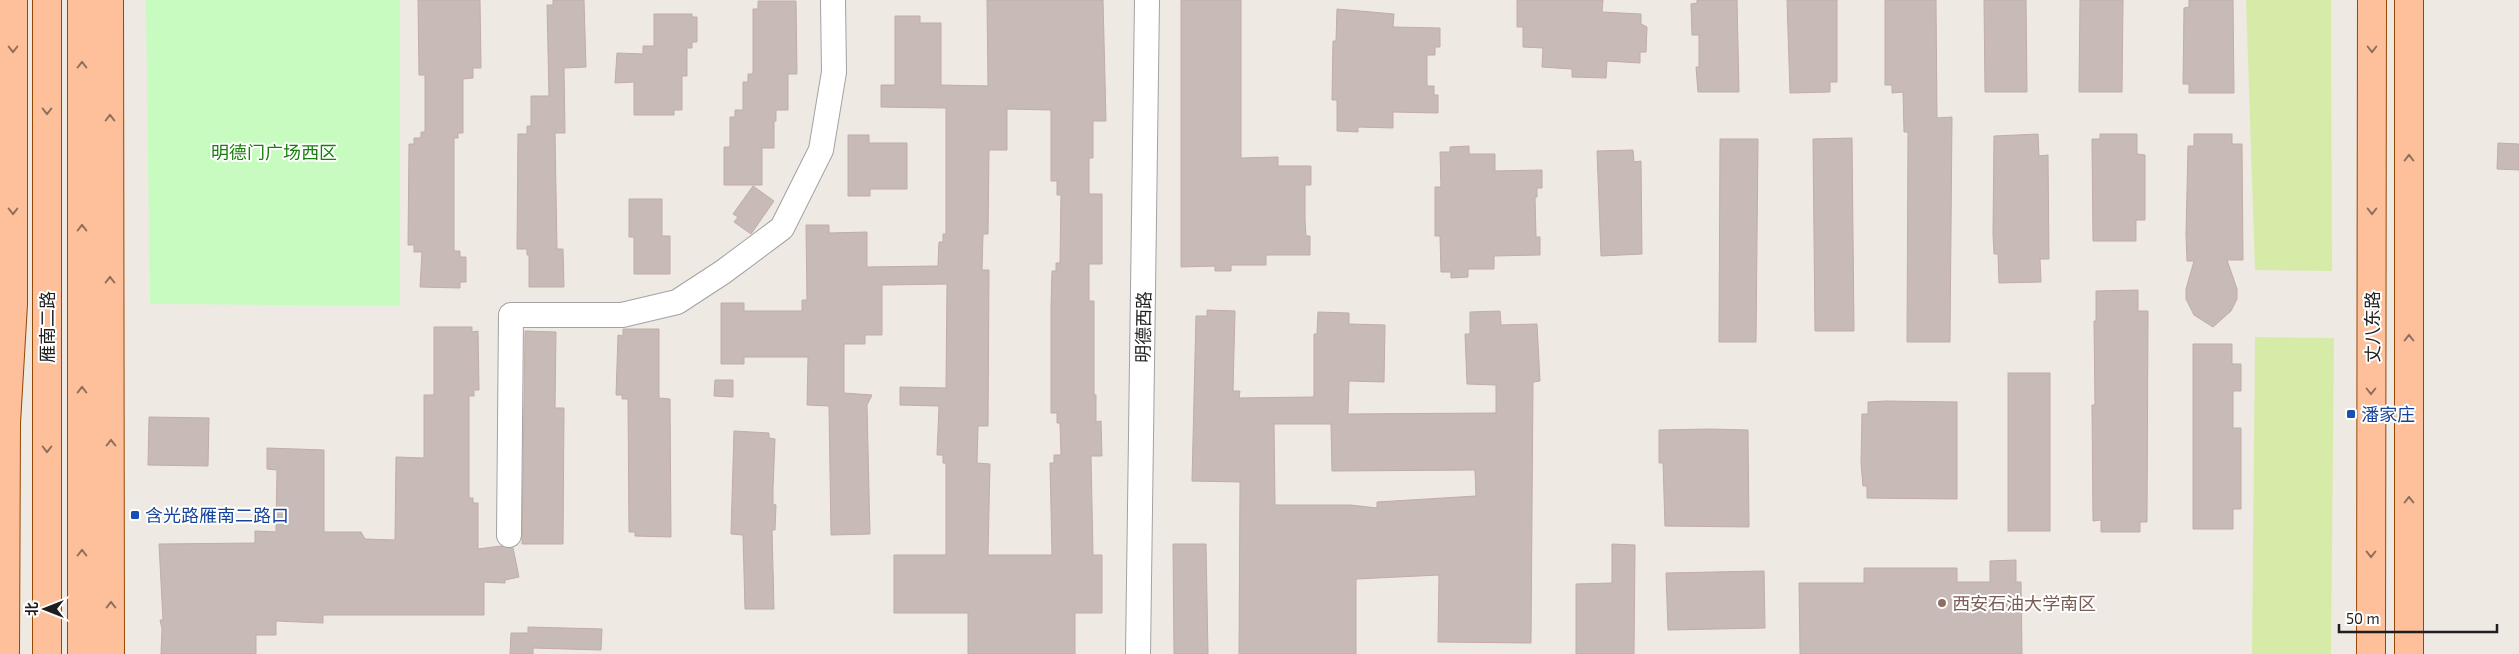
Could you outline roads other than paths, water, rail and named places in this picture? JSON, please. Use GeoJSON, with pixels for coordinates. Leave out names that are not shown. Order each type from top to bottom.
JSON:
{"type":"FeatureCollection","features":[{"type":"Feature","properties":{"kind":"main road"},"geometry":{"type":"LineString","coordinates":[[5,654],[6,423],[12,304],[13,0]]}},
{"type":"Feature","properties":{"kind":"main road","name":"雁南二路"},"geometry":{"type":"LineString","coordinates":[[47,0],[47,654]]}},
{"type":"Feature","properties":{"kind":"main road"},"geometry":{"type":"LineString","coordinates":[[109,0],[110,654]]}},
{"type":"Feature","properties":{"kind":"main road","name":"丈八东路"},"geometry":{"type":"LineString","coordinates":[[2371,654],[2372,0]]}},
{"type":"Feature","properties":{"kind":"main road"},"geometry":{"type":"LineString","coordinates":[[2409,654],[2410,0]]}},
{"type":"Feature","properties":{"kind":"main road","name":"雁南二路"},"geometry":{"type":"LineString","coordinates":[[82,12],[82,654]]}},
{"type":"Feature","properties":{"kind":"street"},"geometry":{"type":"LineString","coordinates":[[509,535],[510,315],[622,315],[678,302],[723,272],[782,228],[821,150],[834,72],[833,0]]}},
{"type":"Feature","properties":{"kind":"street","name":"明德西路"},"geometry":{"type":"LineString","coordinates":[[1138,654],[1146,0]]}},
{"type":"Feature","properties":{"kind":"place","name":"潘家庄"},"geometry":{"type":"Point","coordinates":[2351,414]}},
{"type":"Feature","properties":{"kind":"place","name":"含光路雁南二路口"},"geometry":{"type":"Point","coordinates":[135,515]}},
{"type":"Feature","properties":{"kind":"place","name":"西安石油大学南区"},"geometry":{"type":"Point","coordinates":[1942,603]}},
{"type":"Feature","properties":{"kind":"park label","name":"明德门广场西区"},"geometry":{"type":"Point","coordinates":[274,152]}}]}
